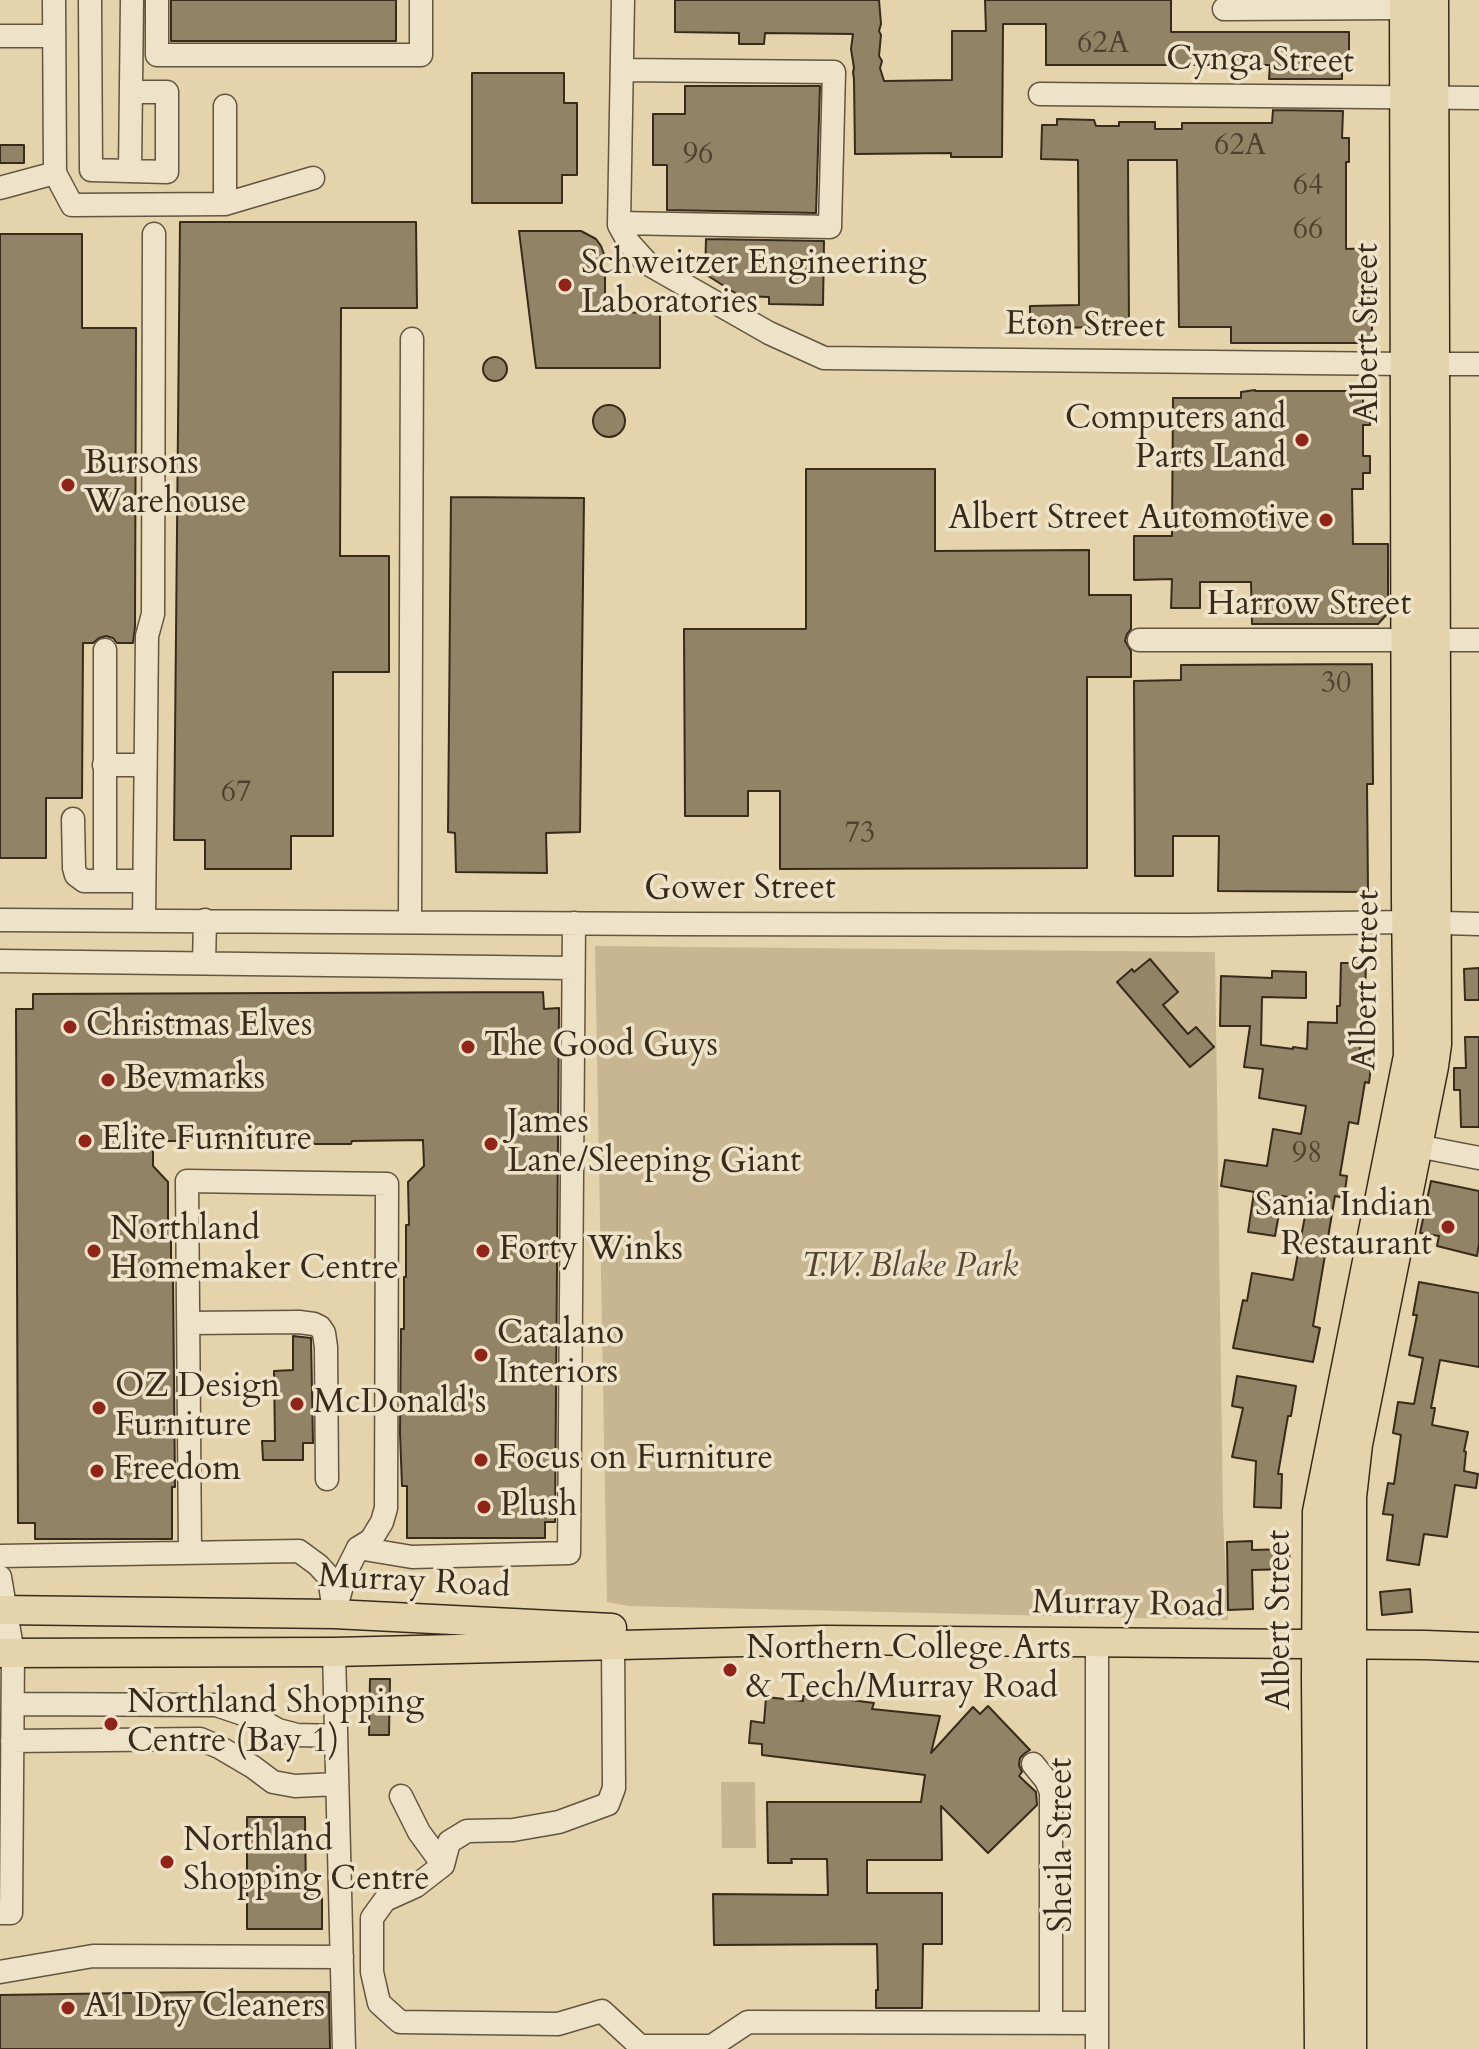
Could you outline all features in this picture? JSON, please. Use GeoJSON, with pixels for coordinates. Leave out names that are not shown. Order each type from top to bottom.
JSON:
{"type":"FeatureCollection","features":[{"type":"Feature","properties":{"kind":"highway","name":"Albert Street"},"geometry":{"type":"LineString","coordinates":[[1321,2049],[1335,1965],[1334,1644],[1319,1512],[1345,1441],[1404,1143],[1421,922],[1419,97],[1415,3]]}},
{"type":"Feature","properties":{"kind":"highway","name":"Albert Street"},"geometry":{"type":"LineString","coordinates":[[1335,1965],[1350,2049]]}},
{"type":"Feature","properties":{"kind":"main road","name":"Murray Road"},"geometry":{"type":"LineString","coordinates":[[2,1610],[334,1614],[825,1640]]}},
{"type":"Feature","properties":{"kind":"main road"},"geometry":{"type":"LineString","coordinates":[[334,1614],[334,1652]]}},
{"type":"Feature","properties":{"kind":"main road","name":"Murray Road"},"geometry":{"type":"LineString","coordinates":[[7,1653],[334,1652],[825,1640],[1479,1647]]}},
{"type":"Feature","properties":{"kind":"street"},"geometry":{"type":"LineString","coordinates":[[54,0],[55,173],[72,205],[225,204],[313,178]]}},
{"type":"Feature","properties":{"kind":"street"},"geometry":{"type":"LineString","coordinates":[[90,0],[91,170],[167,172],[167,92],[131,92]]}},
{"type":"Feature","properties":{"kind":"street"},"geometry":{"type":"LineString","coordinates":[[130,171],[132,0]]}},
{"type":"Feature","properties":{"kind":"street"},"geometry":{"type":"LineString","coordinates":[[157,0],[157,55],[421,55],[421,0]]}},
{"type":"Feature","properties":{"kind":"street"},"geometry":{"type":"LineString","coordinates":[[622,70],[834,72],[830,227],[619,223],[623,0]]}},
{"type":"Feature","properties":{"kind":"street"},"geometry":{"type":"LineString","coordinates":[[1224,9],[1415,3]]}},
{"type":"Feature","properties":{"kind":"street"},"geometry":{"type":"LineString","coordinates":[[0,36],[54,36]]}},
{"type":"Feature","properties":{"kind":"street","name":"Cynga Street"},"geometry":{"type":"LineString","coordinates":[[1040,94],[1479,98]]}},
{"type":"Feature","properties":{"kind":"street"},"geometry":{"type":"LineString","coordinates":[[225,106],[225,204]]}},
{"type":"Feature","properties":{"kind":"street"},"geometry":{"type":"LineString","coordinates":[[0,188],[55,173]]}},
{"type":"Feature","properties":{"kind":"street","name":"Eton Street"},"geometry":{"type":"LineString","coordinates":[[619,223],[629,243],[648,264],[769,333],[824,358],[1479,364]]}},
{"type":"Feature","properties":{"kind":"street"},"geometry":{"type":"LineString","coordinates":[[144,920],[147,636],[153,614],[154,234]]}},
{"type":"Feature","properties":{"kind":"street"},"geometry":{"type":"LineString","coordinates":[[410,921],[412,339]]}},
{"type":"Feature","properties":{"kind":"street","name":"Harrow Street"},"geometry":{"type":"LineString","coordinates":[[1139,640],[1479,640]]}},
{"type":"Feature","properties":{"kind":"street"},"geometry":{"type":"LineString","coordinates":[[105,650],[105,881]]}},
{"type":"Feature","properties":{"kind":"street"},"geometry":{"type":"LineString","coordinates":[[104,765],[145,765]]}},
{"type":"Feature","properties":{"kind":"street"},"geometry":{"type":"LineString","coordinates":[[73,819],[76,875],[84,881],[144,881]]}},
{"type":"Feature","properties":{"kind":"street","name":"Gower Street"},"geometry":{"type":"LineString","coordinates":[[0,920],[1479,924]]}},
{"type":"Feature","properties":{"kind":"street"},"geometry":{"type":"LineString","coordinates":[[204,963],[205,920]]}},
{"type":"Feature","properties":{"kind":"street"},"geometry":{"type":"LineString","coordinates":[[358,1548],[412,1557],[569,1553],[574,923]]}},
{"type":"Feature","properties":{"kind":"street"},"geometry":{"type":"LineString","coordinates":[[0,961],[573,968]]}},
{"type":"Feature","properties":{"kind":"street"},"geometry":{"type":"LineString","coordinates":[[1404,1143],[1479,1158]]}},
{"type":"Feature","properties":{"kind":"street"},"geometry":{"type":"LineString","coordinates":[[190,1553],[187,1181],[387,1184],[386,1508],[371,1540],[358,1548],[346,1572],[334,1614]]}},
{"type":"Feature","properties":{"kind":"street"},"geometry":{"type":"LineString","coordinates":[[189,1323],[299,1322],[320,1327],[326,1347],[327,1479]]}},
{"type":"Feature","properties":{"kind":"street"},"geometry":{"type":"LineString","coordinates":[[0,1556],[299,1551],[329,1577],[334,1614]]}},
{"type":"Feature","properties":{"kind":"street"},"geometry":{"type":"LineString","coordinates":[[0,1577],[13,1704],[11,1913],[0,1913]]}},
{"type":"Feature","properties":{"kind":"street","name":"Sheila Street"},"geometry":{"type":"LineString","coordinates":[[1097,1641],[1097,2049]]}},
{"type":"Feature","properties":{"kind":"street"},"geometry":{"type":"LineString","coordinates":[[613,1645],[614,1788],[608,1804],[559,1822],[513,1830],[467,1831],[449,1842],[443,1865],[416,1886],[385,1900],[372,1918],[372,1972],[379,2003],[400,2022],[558,2024],[602,2011],[640,2046],[712,2046],[748,2022],[1097,2023]]}},
{"type":"Feature","properties":{"kind":"street"},"geometry":{"type":"LineString","coordinates":[[334,1652],[344,2049]]}},
{"type":"Feature","properties":{"kind":"street"},"geometry":{"type":"LineString","coordinates":[[13,1704],[216,1705],[297,1735],[336,1736]]}},
{"type":"Feature","properties":{"kind":"street"},"geometry":{"type":"LineString","coordinates":[[12,1741],[200,1739],[219,1747],[273,1782],[295,1786],[337,1784]]}},
{"type":"Feature","properties":{"kind":"street"},"geometry":{"type":"LineString","coordinates":[[1033,1764],[1051,1792],[1051,2023]]}},
{"type":"Feature","properties":{"kind":"street"},"geometry":{"type":"LineString","coordinates":[[401,1796],[419,1832],[443,1865]]}},
{"type":"Feature","properties":{"kind":"street"},"geometry":{"type":"LineString","coordinates":[[0,1972],[93,1956],[342,1957]]}},
{"type":"Feature","properties":{"kind":"green space","name":"T.W. Blake Park"},"geometry":{"type":"Polygon","coordinates":[[[595,946],[1215,952],[1223,1517],[1228,1620],[629,1606],[607,1602],[595,946]]]}},
{"type":"Feature","properties":{"kind":"green space"},"geometry":{"type":"Polygon","coordinates":[[[721,1782],[755,1782],[756,1848],[722,1848],[721,1782]]]}},
{"type":"Feature","properties":{"kind":"building"},"geometry":{"type":"Polygon","coordinates":[[[171,0],[396,0],[396,41],[171,41],[171,0]]]}},
{"type":"Feature","properties":{"kind":"building"},"geometry":{"type":"Polygon","coordinates":[[[675,0],[879,0],[879,56],[884,81],[952,80],[952,31],[986,31],[985,0],[1171,0],[1171,32],[1349,32],[1349,55],[1342,55],[1342,79],[1269,79],[1270,65],[1046,65],[1046,24],[1003,24],[1002,157],[951,157],[951,153],[855,154],[853,34],[765,33],[764,44],[739,44],[739,33],[675,32],[675,0]]]}},
{"type":"Feature","properties":{"kind":"building"},"geometry":{"type":"Polygon","coordinates":[[[472,73],[564,73],[564,103],[577,103],[577,175],[562,175],[562,203],[472,203],[472,73]]]}},
{"type":"Feature","properties":{"kind":"building"},"geometry":{"type":"Polygon","coordinates":[[[685,86],[820,86],[816,213],[667,210],[667,165],[653,165],[653,114],[685,114],[685,86]]]}},
{"type":"Feature","properties":{"kind":"building"},"geometry":{"type":"Polygon","coordinates":[[[1273,110],[1343,111],[1342,138],[1349,138],[1346,249],[1372,248],[1372,343],[1231,343],[1231,327],[1179,327],[1177,160],[1128,160],[1129,327],[1030,328],[1030,306],[1079,305],[1078,160],[1041,159],[1042,125],[1057,125],[1057,119],[1094,120],[1096,126],[1119,126],[1119,122],[1155,122],[1155,129],[1182,129],[1182,123],[1272,123],[1273,110]]]}},
{"type":"Feature","properties":{"kind":"building"},"geometry":{"type":"Polygon","coordinates":[[[0,145],[24,145],[24,163],[0,163],[0,145]]]}},
{"type":"Feature","properties":{"kind":"building"},"geometry":{"type":"Polygon","coordinates":[[[180,222],[416,222],[417,308],[341,308],[340,556],[389,556],[389,672],[333,672],[333,836],[291,836],[291,869],[205,869],[205,840],[174,840],[180,222]]]}},
{"type":"Feature","properties":{"kind":"building","name":"Schweitzer Engineering Laboratories"},"geometry":{"type":"Polygon","coordinates":[[[519,231],[581,231],[596,239],[605,257],[605,312],[660,313],[660,368],[536,368],[519,231]]]}},
{"type":"Feature","properties":{"kind":"building","name":"Bursons Warehouse"},"geometry":{"type":"Polygon","coordinates":[[[0,234],[82,234],[82,328],[136,328],[133,643],[117,643],[106,636],[93,643],[83,643],[82,798],[46,798],[46,858],[0,858],[0,234]]]}},
{"type":"Feature","properties":{"kind":"building"},"geometry":{"type":"Polygon","coordinates":[[[706,239],[824,241],[823,305],[769,304],[769,297],[740,296],[705,274],[706,239]]]}},
{"type":"Feature","properties":{"kind":"building"},"geometry":{"type":"Polygon","coordinates":[[[495,357],[506,364],[507,369],[500,380],[495,381],[484,374],[483,369],[490,358],[495,357]]]}},
{"type":"Feature","properties":{"kind":"building"},"geometry":{"type":"Polygon","coordinates":[[[1363,391],[1363,407],[1370,407],[1370,425],[1363,425],[1363,456],[1370,456],[1370,473],[1363,473],[1363,489],[1352,489],[1353,544],[1388,544],[1388,613],[1378,624],[1252,624],[1251,582],[1200,582],[1200,608],[1171,608],[1172,579],[1134,580],[1134,536],[1172,536],[1173,398],[1241,398],[1241,392],[1363,391]]]}},
{"type":"Feature","properties":{"kind":"building"},"geometry":{"type":"Polygon","coordinates":[[[609,405],[620,410],[625,421],[620,432],[609,437],[598,432],[593,421],[598,410],[609,405]]]}},
{"type":"Feature","properties":{"kind":"building"},"geometry":{"type":"Polygon","coordinates":[[[806,469],[935,469],[935,551],[1089,550],[1089,595],[1131,595],[1131,629],[1125,641],[1131,651],[1131,677],[1087,677],[1087,868],[780,869],[780,791],[748,791],[748,816],[685,816],[684,629],[806,629],[806,469]]]}},
{"type":"Feature","properties":{"kind":"building"},"geometry":{"type":"Polygon","coordinates":[[[451,497],[584,498],[580,832],[546,833],[547,873],[456,872],[455,833],[448,832],[451,497]]]}},
{"type":"Feature","properties":{"kind":"building"},"geometry":{"type":"Polygon","coordinates":[[[1372,664],[1373,784],[1367,784],[1368,892],[1218,891],[1219,836],[1173,836],[1173,876],[1135,876],[1134,681],[1181,680],[1181,665],[1372,664]]]}},
{"type":"Feature","properties":{"kind":"building"},"geometry":{"type":"Polygon","coordinates":[[[1150,959],[1178,992],[1163,1005],[1188,1034],[1196,1027],[1214,1047],[1190,1067],[1117,982],[1150,959]]]}},
{"type":"Feature","properties":{"kind":"building"},"geometry":{"type":"Polygon","coordinates":[[[1341,963],[1366,963],[1365,994],[1361,994],[1360,1056],[1372,1058],[1358,1124],[1349,1122],[1340,1175],[1347,1176],[1344,1198],[1335,1196],[1313,1326],[1320,1328],[1313,1362],[1233,1348],[1252,1273],[1293,1280],[1308,1200],[1282,1196],[1275,1236],[1248,1232],[1254,1192],[1221,1186],[1225,1160],[1267,1166],[1273,1129],[1301,1134],[1306,1106],[1259,1098],[1263,1069],[1244,1067],[1250,1026],[1220,1026],[1221,976],[1272,978],[1272,971],[1306,972],[1306,998],[1262,997],[1261,1045],[1307,1049],[1308,1022],[1337,1023],[1341,963]]]}},
{"type":"Feature","properties":{"kind":"building"},"geometry":{"type":"Polygon","coordinates":[[[1479,968],[1479,1000],[1465,1000],[1464,969],[1479,968]]]}},
{"type":"Feature","properties":{"kind":"building","name":"Northland Homemaker Centre"},"geometry":{"type":"Polygon","coordinates":[[[543,992],[544,1009],[559,1008],[555,1522],[545,1522],[545,1538],[407,1538],[407,1486],[402,1486],[400,1433],[401,1329],[404,1329],[406,1225],[409,1225],[408,1182],[424,1166],[423,1140],[352,1141],[351,1144],[153,1141],[153,1166],[168,1182],[168,1225],[171,1225],[175,1487],[172,1487],[172,1539],[35,1539],[35,1523],[18,1523],[16,1009],[33,1009],[33,994],[543,992]]]}},
{"type":"Feature","properties":{"kind":"building"},"geometry":{"type":"Polygon","coordinates":[[[1465,1037],[1479,1037],[1479,1127],[1461,1127],[1460,1090],[1454,1090],[1454,1068],[1466,1068],[1465,1037]]]}},
{"type":"Feature","properties":{"kind":"building"},"geometry":{"type":"Polygon","coordinates":[[[1431,1181],[1479,1191],[1477,1256],[1437,1246],[1439,1236],[1420,1233],[1431,1181]]]}},
{"type":"Feature","properties":{"kind":"building"},"geometry":{"type":"Polygon","coordinates":[[[1419,1282],[1479,1293],[1479,1367],[1440,1360],[1431,1408],[1435,1408],[1432,1425],[1468,1432],[1464,1471],[1478,1474],[1476,1488],[1455,1485],[1447,1537],[1424,1534],[1419,1565],[1387,1560],[1393,1515],[1383,1514],[1388,1483],[1394,1484],[1401,1435],[1393,1433],[1398,1402],[1414,1404],[1423,1358],[1409,1355],[1417,1315],[1413,1315],[1419,1282]]]}},
{"type":"Feature","properties":{"kind":"building"},"geometry":{"type":"Polygon","coordinates":[[[293,1336],[311,1338],[313,1443],[303,1443],[303,1460],[263,1460],[262,1441],[275,1441],[274,1371],[293,1370],[293,1336]]]}},
{"type":"Feature","properties":{"kind":"building"},"geometry":{"type":"Polygon","coordinates":[[[1237,1376],[1296,1386],[1278,1474],[1282,1474],[1281,1508],[1254,1507],[1256,1461],[1232,1457],[1243,1408],[1232,1406],[1237,1376]]]}},
{"type":"Feature","properties":{"kind":"building"},"geometry":{"type":"Polygon","coordinates":[[[1252,1541],[1252,1550],[1289,1549],[1290,1569],[1252,1570],[1253,1609],[1228,1610],[1227,1542],[1252,1541]]]}},
{"type":"Feature","properties":{"kind":"building"},"geometry":{"type":"Polygon","coordinates":[[[1410,1589],[1412,1612],[1382,1615],[1380,1592],[1410,1589]]]}},
{"type":"Feature","properties":{"kind":"building"},"geometry":{"type":"Polygon","coordinates":[[[370,1679],[390,1679],[389,1735],[369,1735],[370,1679]]]}},
{"type":"Feature","properties":{"kind":"building"},"geometry":{"type":"Polygon","coordinates":[[[819,1695],[874,1703],[872,1709],[940,1716],[931,1753],[973,1707],[980,1714],[988,1706],[1030,1750],[1020,1758],[1022,1772],[1019,1776],[1036,1792],[1037,1805],[988,1853],[941,1806],[942,1860],[867,1860],[867,1893],[942,1893],[942,1944],[923,1944],[922,2008],[876,2008],[877,1944],[714,1945],[713,1894],[828,1895],[827,1859],[791,1859],[792,1863],[768,1863],[767,1802],[921,1802],[925,1775],[762,1755],[762,1744],[749,1743],[751,1721],[764,1723],[766,1697],[803,1701],[803,1696],[819,1695]]]}},
{"type":"Feature","properties":{"kind":"building"},"geometry":{"type":"Polygon","coordinates":[[[247,1817],[305,1817],[306,1895],[322,1895],[322,1929],[247,1929],[247,1817]]]}},
{"type":"Feature","properties":{"kind":"building","name":"Northland Shopping Centre"},"geometry":{"type":"Polygon","coordinates":[[[329,1992],[330,2049],[0,2049],[0,1995],[329,1992]]]}},
{"type":"Feature","properties":{"kind":"place","name":"Schweitzer Engineering Laboratories"},"geometry":{"type":"Point","coordinates":[565,285]}},
{"type":"Feature","properties":{"kind":"place","name":"Computers and Parts Land"},"geometry":{"type":"Point","coordinates":[1302,440]}},
{"type":"Feature","properties":{"kind":"place","name":"Bursons Warehouse"},"geometry":{"type":"Point","coordinates":[68,485]}},
{"type":"Feature","properties":{"kind":"place","name":"Albert Street Automotive"},"geometry":{"type":"Point","coordinates":[1326,520]}},
{"type":"Feature","properties":{"kind":"place","name":"Christmas Elves"},"geometry":{"type":"Point","coordinates":[70,1027]}},
{"type":"Feature","properties":{"kind":"place","name":"The Good Guys"},"geometry":{"type":"Point","coordinates":[468,1047]}},
{"type":"Feature","properties":{"kind":"place","name":"Bevmarks"},"geometry":{"type":"Point","coordinates":[108,1080]}},
{"type":"Feature","properties":{"kind":"place","name":"Elite Furniture"},"geometry":{"type":"Point","coordinates":[85,1141]}},
{"type":"Feature","properties":{"kind":"place","name":"James Lane/Sleeping Giant"},"geometry":{"type":"Point","coordinates":[491,1144]}},
{"type":"Feature","properties":{"kind":"place","name":"Sania Indian Restaurant"},"geometry":{"type":"Point","coordinates":[1448,1227]}},
{"type":"Feature","properties":{"kind":"place","name":"Northland Homemaker Centre"},"geometry":{"type":"Point","coordinates":[94,1251]}},
{"type":"Feature","properties":{"kind":"place","name":"Forty Winks"},"geometry":{"type":"Point","coordinates":[483,1251]}},
{"type":"Feature","properties":{"kind":"place","name":"Catalano Interiors"},"geometry":{"type":"Point","coordinates":[481,1355]}},
{"type":"Feature","properties":{"kind":"place","name":"McDonald's"},"geometry":{"type":"Point","coordinates":[297,1404]}},
{"type":"Feature","properties":{"kind":"place","name":"OZ Design Furniture"},"geometry":{"type":"Point","coordinates":[99,1408]}},
{"type":"Feature","properties":{"kind":"place","name":"Focus on Furniture"},"geometry":{"type":"Point","coordinates":[481,1460]}},
{"type":"Feature","properties":{"kind":"place","name":"Freedom"},"geometry":{"type":"Point","coordinates":[97,1471]}},
{"type":"Feature","properties":{"kind":"place","name":"Plush"},"geometry":{"type":"Point","coordinates":[484,1507]}},
{"type":"Feature","properties":{"kind":"place","name":"Northern College Arts & Tech/Murray Road"},"geometry":{"type":"Point","coordinates":[730,1670]}},
{"type":"Feature","properties":{"kind":"place","name":"Northland Shopping Centre (Bay 1)"},"geometry":{"type":"Point","coordinates":[111,1724]}},
{"type":"Feature","properties":{"kind":"place","name":"Northland Shopping Centre"},"geometry":{"type":"Point","coordinates":[167,1862]}},
{"type":"Feature","properties":{"kind":"place","name":"A1 Dry Cleaners"},"geometry":{"type":"Point","coordinates":[68,2008]}}]}
